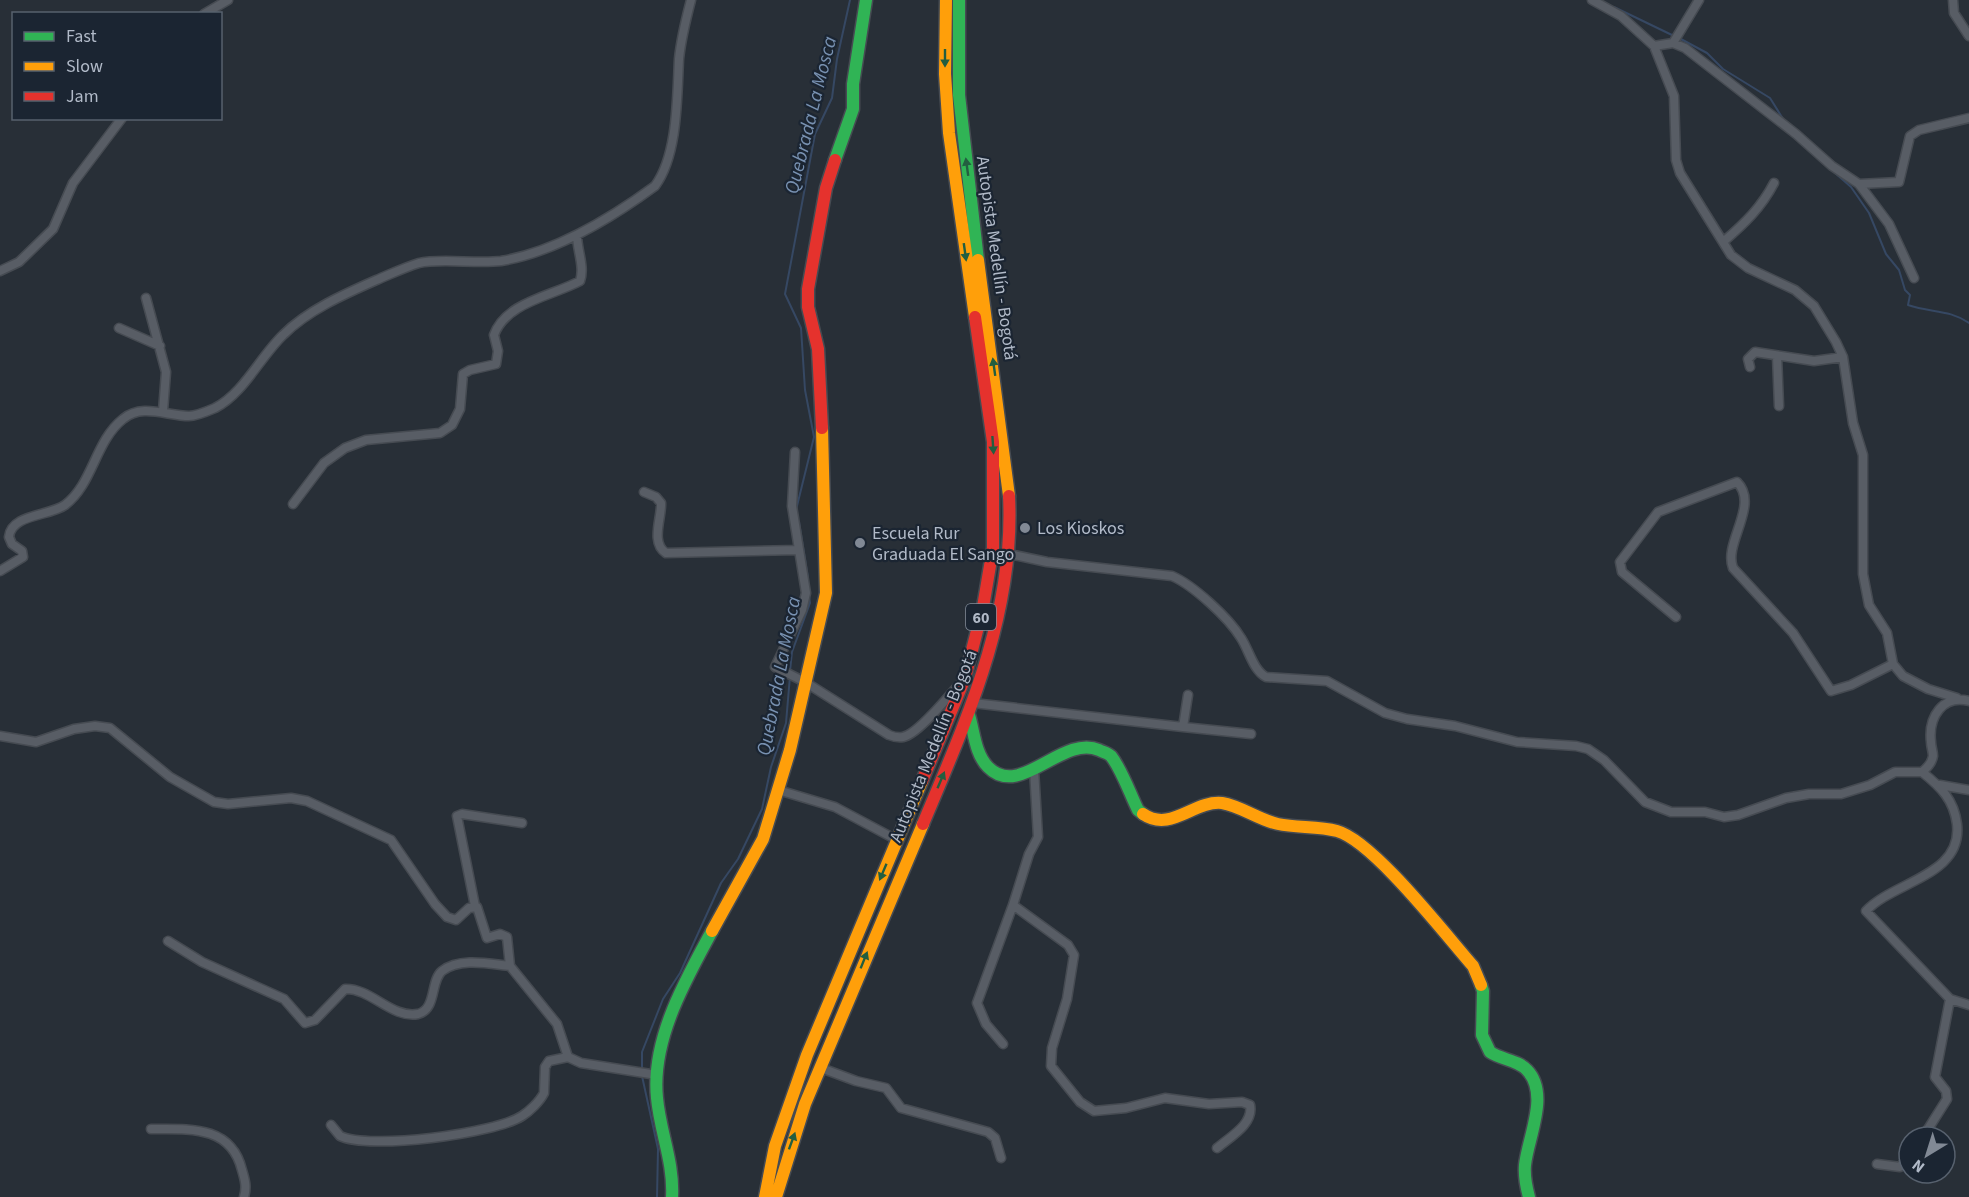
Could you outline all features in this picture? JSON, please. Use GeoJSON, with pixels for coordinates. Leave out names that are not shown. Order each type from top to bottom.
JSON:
{"type":"FeatureCollection","features":[{"type":"Feature","properties":{"kind":"main road"},"geometry":{"type":"LineString","coordinates":[[672,1197],[673,1174],[652,1074],[661,1043],[684,986],[763,839],[778,790],[799,679],[828,583],[823,520],[821,383],[818,350],[808,307],[808,289],[826,188],[853,109],[853,84],[866,0]]}},
{"type":"Feature","properties":{"kind":"main road","name":"Autopista Medellín - Bogotá"},"geometry":{"type":"LineString","coordinates":[[765,1197],[772,1157],[782,1122],[966,678],[983,607],[993,548],[995,480],[993,442],[949,133],[945,74],[946,0]]}},
{"type":"Feature","properties":{"kind":"main road","name":"Autopista Medellín - Bogotá"},"geometry":{"type":"LineString","coordinates":[[776,1197],[805,1104],[971,709],[999,620],[1009,554],[1004,438],[962,122],[957,62],[959,0]]}},
{"type":"Feature","properties":{"kind":"main road"},"geometry":{"type":"LineString","coordinates":[[971,709],[978,749],[992,771],[1011,778],[1034,769],[1073,748],[1090,747],[1103,750],[1115,761],[1138,810],[1151,819],[1175,819],[1203,806],[1221,803],[1276,824],[1338,831],[1369,849],[1473,966],[1483,991],[1482,1035],[1490,1052],[1523,1066],[1536,1085],[1535,1111],[1523,1171],[1529,1197]]}},
{"type":"Feature","properties":{"kind":"street"},"geometry":{"type":"LineString","coordinates":[[207,12],[228,0]]}},
{"type":"Feature","properties":{"kind":"street"},"geometry":{"type":"LineString","coordinates":[[0,571],[23,557],[22,551],[12,544],[9,537],[12,528],[18,522],[64,506],[92,466],[108,432],[125,417],[145,411],[163,411],[190,416],[215,407],[238,388],[283,335],[314,311],[383,277],[420,263],[500,261],[539,252],[577,235],[648,191],[662,176],[679,106],[679,58],[691,0]]}},
{"type":"Feature","properties":{"kind":"street"},"geometry":{"type":"LineString","coordinates":[[1592,0],[1621,16],[1654,46],[1675,102],[1676,160],[1680,173],[1731,255],[1749,268],[1795,290],[1814,306],[1823,318],[1843,357],[1853,423],[1863,455],[1864,585],[1869,605],[1887,633],[1893,664],[1904,676],[1917,684],[1969,701]]}},
{"type":"Feature","properties":{"kind":"street"},"geometry":{"type":"LineString","coordinates":[[1673,43],[1699,0]]}},
{"type":"Feature","properties":{"kind":"street"},"geometry":{"type":"LineString","coordinates":[[1953,0],[1954,14],[1969,36]]}},
{"type":"Feature","properties":{"kind":"street"},"geometry":{"type":"LineString","coordinates":[[1654,46],[1673,43],[1684,48],[1796,134],[1832,166],[1859,184],[1889,224],[1914,278]]}},
{"type":"Feature","properties":{"kind":"street"},"geometry":{"type":"LineString","coordinates":[[1859,184],[1899,182],[1910,136],[1919,130],[1969,118]]}},
{"type":"Feature","properties":{"kind":"street"},"geometry":{"type":"LineString","coordinates":[[0,271],[19,262],[53,229],[74,183],[121,120]]}},
{"type":"Feature","properties":{"kind":"street"},"geometry":{"type":"LineString","coordinates":[[1722,242],[1747,222],[1764,203],[1774,183]]}},
{"type":"Feature","properties":{"kind":"street"},"geometry":{"type":"LineString","coordinates":[[293,504],[324,463],[345,448],[366,440],[440,433],[452,425],[460,409],[463,374],[496,364],[498,351],[494,338],[498,323],[503,317],[540,297],[580,281],[582,275],[577,251],[577,235]]}},
{"type":"Feature","properties":{"kind":"street"},"geometry":{"type":"LineString","coordinates":[[146,298],[166,372],[163,411]]}},
{"type":"Feature","properties":{"kind":"street"},"geometry":{"type":"LineString","coordinates":[[119,328],[160,346]]}},
{"type":"Feature","properties":{"kind":"street"},"geometry":{"type":"LineString","coordinates":[[1750,367],[1748,359],[1752,353],[1814,361],[1843,357]]}},
{"type":"Feature","properties":{"kind":"street"},"geometry":{"type":"LineString","coordinates":[[1777,356],[1779,406]]}},
{"type":"Feature","properties":{"kind":"street"},"geometry":{"type":"LineString","coordinates":[[795,452],[792,506],[806,593],[802,609],[775,667],[799,679],[889,735],[899,738],[907,737],[966,678]]}},
{"type":"Feature","properties":{"kind":"street"},"geometry":{"type":"LineString","coordinates":[[1676,617],[1622,572],[1620,562],[1658,512],[1737,482],[1742,487],[1744,507],[1731,555],[1733,568],[1793,633],[1831,691],[1851,685],[1893,664]]}},
{"type":"Feature","properties":{"kind":"street"},"geometry":{"type":"LineString","coordinates":[[644,492],[656,497],[661,503],[658,526],[659,544],[666,553],[798,550]]}},
{"type":"Feature","properties":{"kind":"street"},"geometry":{"type":"LineString","coordinates":[[1009,554],[1047,562],[1172,576],[1189,585],[1237,631],[1258,669],[1266,677],[1327,681],[1385,713],[1407,719],[1463,728],[1523,744],[1576,746],[1588,749],[1604,760],[1645,802],[1671,812],[1705,812],[1725,817],[1738,815],[1786,798],[1809,794],[1841,794],[1870,785],[1895,772],[1922,772],[1939,785],[1949,797],[1958,831],[1952,854],[1934,871],[1874,902],[1866,911],[1950,999],[1969,1005]]}},
{"type":"Feature","properties":{"kind":"street"},"geometry":{"type":"LineString","coordinates":[[1183,727],[1188,695]]}},
{"type":"Feature","properties":{"kind":"street"},"geometry":{"type":"LineString","coordinates":[[1922,772],[1933,756],[1931,725],[1936,714],[1947,701],[1958,698]]}},
{"type":"Feature","properties":{"kind":"street"},"geometry":{"type":"LineString","coordinates":[[971,709],[1251,734]]}},
{"type":"Feature","properties":{"kind":"street"},"geometry":{"type":"LineString","coordinates":[[0,736],[36,742],[74,729],[95,726],[110,728],[171,777],[214,802],[228,804],[299,798],[387,837],[447,917],[456,920],[475,906]]}},
{"type":"Feature","properties":{"kind":"street"},"geometry":{"type":"LineString","coordinates":[[1003,1044],[986,1024],[977,1003],[1013,906],[1029,854],[1038,837],[1034,769]]}},
{"type":"Feature","properties":{"kind":"street"},"geometry":{"type":"LineString","coordinates":[[1939,785],[1969,789]]}},
{"type":"Feature","properties":{"kind":"street"},"geometry":{"type":"LineString","coordinates":[[778,790],[835,807],[897,840]]}},
{"type":"Feature","properties":{"kind":"street"},"geometry":{"type":"LineString","coordinates":[[522,823],[462,814],[457,816],[475,906],[479,909],[487,938],[500,934],[507,937],[507,959],[510,966],[557,1024],[568,1057]]}},
{"type":"Feature","properties":{"kind":"street"},"geometry":{"type":"LineString","coordinates":[[1013,906],[1068,945],[1074,955],[1068,999],[1050,1060],[1053,1070],[1080,1102],[1094,1111],[1118,1110],[1165,1098],[1209,1104],[1242,1102],[1250,1105],[1249,1118],[1217,1148]]}},
{"type":"Feature","properties":{"kind":"street"},"geometry":{"type":"LineString","coordinates":[[168,941],[202,962],[284,999],[305,1023],[315,1020],[345,989],[364,993],[404,1014],[415,1014],[422,1013],[429,1005],[439,974],[444,970],[473,963],[510,966]]}},
{"type":"Feature","properties":{"kind":"street"},"geometry":{"type":"LineString","coordinates":[[1930,1125],[1947,1098],[1946,1091],[1935,1077],[1950,999]]}},
{"type":"Feature","properties":{"kind":"street"},"geometry":{"type":"LineString","coordinates":[[331,1125],[340,1136],[347,1140],[408,1141],[490,1128],[521,1116],[544,1093],[545,1067],[549,1061],[568,1057],[581,1063],[652,1074]]}},
{"type":"Feature","properties":{"kind":"street"},"geometry":{"type":"LineString","coordinates":[[821,1068],[856,1081],[886,1088],[901,1108],[988,1132],[995,1138],[1001,1158]]}},
{"type":"Feature","properties":{"kind":"street"},"geometry":{"type":"LineString","coordinates":[[151,1129],[177,1129],[219,1135],[229,1143],[241,1164],[246,1186],[244,1197]]}},
{"type":"Feature","properties":{"kind":"street"},"geometry":{"type":"LineString","coordinates":[[1877,1164],[1897,1167]]}},
{"type":"Feature","properties":{"kind":"waterway","name":"Quebrada La Mosca"},"geometry":{"type":"LineString","coordinates":[[796,510],[814,437],[805,390],[801,328],[785,294],[815,134],[832,98],[837,59],[850,0]]}},
{"type":"Feature","properties":{"kind":"waterway"},"geometry":{"type":"LineString","coordinates":[[1614,7],[1674,36]]}},
{"type":"Feature","properties":{"kind":"waterway"},"geometry":{"type":"LineString","coordinates":[[1679,38],[1707,53],[1723,69],[1770,98],[1785,122]]}},
{"type":"Feature","properties":{"kind":"waterway"},"geometry":{"type":"LineString","coordinates":[[1794,137],[1851,187],[1869,213],[1886,254],[1899,270],[1905,290],[1910,295],[1908,305],[1954,315],[1969,323]]}},
{"type":"Feature","properties":{"kind":"waterway","name":"Quebrada La Mosca"},"geometry":{"type":"LineString","coordinates":[[799,522],[808,578]]}},
{"type":"Feature","properties":{"kind":"waterway","name":"Quebrada La Mosca"},"geometry":{"type":"LineString","coordinates":[[790,671],[792,652],[810,603],[809,596]]}},
{"type":"Feature","properties":{"kind":"waterway","name":"Quebrada La Mosca"},"geometry":{"type":"LineString","coordinates":[[642,1070],[642,1052],[663,999],[680,973],[721,883],[738,859],[762,809],[771,767],[786,723],[790,676]]}},
{"type":"Feature","properties":{"kind":"waterway","name":"Quebrada La Mosca"},"geometry":{"type":"LineString","coordinates":[[642,1076],[658,1149],[657,1197]]}},
{"type":"Feature","properties":{"kind":"traffic: fast"},"geometry":{"type":"LineString","coordinates":[[835,160],[853,109],[853,84],[866,0]]}},
{"type":"Feature","properties":{"kind":"traffic: fast"},"geometry":{"type":"LineString","coordinates":[[959,0],[959,95],[978,260]]}},
{"type":"Feature","properties":{"kind":"traffic: fast"},"geometry":{"type":"LineString","coordinates":[[969,715],[980,756],[988,767],[1000,775],[1014,776],[1027,772],[1056,757],[1085,747],[1099,750],[1110,755],[1115,762],[1138,810],[1143,814]]}},
{"type":"Feature","properties":{"kind":"traffic: fast"},"geometry":{"type":"LineString","coordinates":[[672,1197],[671,1172],[657,1098],[659,1054],[681,991],[712,931]]}},
{"type":"Feature","properties":{"kind":"traffic: fast"},"geometry":{"type":"LineString","coordinates":[[1481,985],[1483,991],[1482,1035],[1490,1052],[1515,1062],[1527,1070],[1534,1080],[1537,1091],[1536,1116],[1525,1165],[1525,1181],[1529,1197]]}},
{"type":"Feature","properties":{"kind":"traffic: slow"},"geometry":{"type":"LineString","coordinates":[[946,0],[945,74],[949,133],[975,317]]}},
{"type":"Feature","properties":{"kind":"traffic: slow"},"geometry":{"type":"LineString","coordinates":[[978,260],[1009,496]]}},
{"type":"Feature","properties":{"kind":"traffic: slow"},"geometry":{"type":"LineString","coordinates":[[712,931],[763,839],[790,750],[826,593],[822,428]]}},
{"type":"Feature","properties":{"kind":"traffic: slow"},"geometry":{"type":"LineString","coordinates":[[765,1197],[775,1146],[807,1055],[922,781]]}},
{"type":"Feature","properties":{"kind":"traffic: slow"},"geometry":{"type":"LineString","coordinates":[[1143,814],[1153,819],[1163,820],[1212,803],[1222,803],[1278,824],[1330,829],[1352,838],[1370,852],[1408,890],[1473,966],[1481,985]]}},
{"type":"Feature","properties":{"kind":"traffic: slow"},"geometry":{"type":"LineString","coordinates":[[776,1197],[805,1104],[923,824]]}},
{"type":"Feature","properties":{"kind":"traffic: jam"},"geometry":{"type":"LineString","coordinates":[[822,428],[818,349],[808,307],[808,289],[826,188],[835,160]]}},
{"type":"Feature","properties":{"kind":"traffic: jam"},"geometry":{"type":"LineString","coordinates":[[922,781],[965,678],[983,607],[993,548],[993,442],[975,317]]}},
{"type":"Feature","properties":{"kind":"traffic: jam"},"geometry":{"type":"LineString","coordinates":[[923,824],[971,705],[996,624],[1009,540],[1009,496]]}},
{"type":"Feature","properties":{"kind":"place","name":"Los Kioskos"},"geometry":{"type":"Point","coordinates":[1025,528]}},
{"type":"Feature","properties":{"kind":"place","name":"Escuela Rur Graduada El Sango"},"geometry":{"type":"Point","coordinates":[860,543]}}]}
